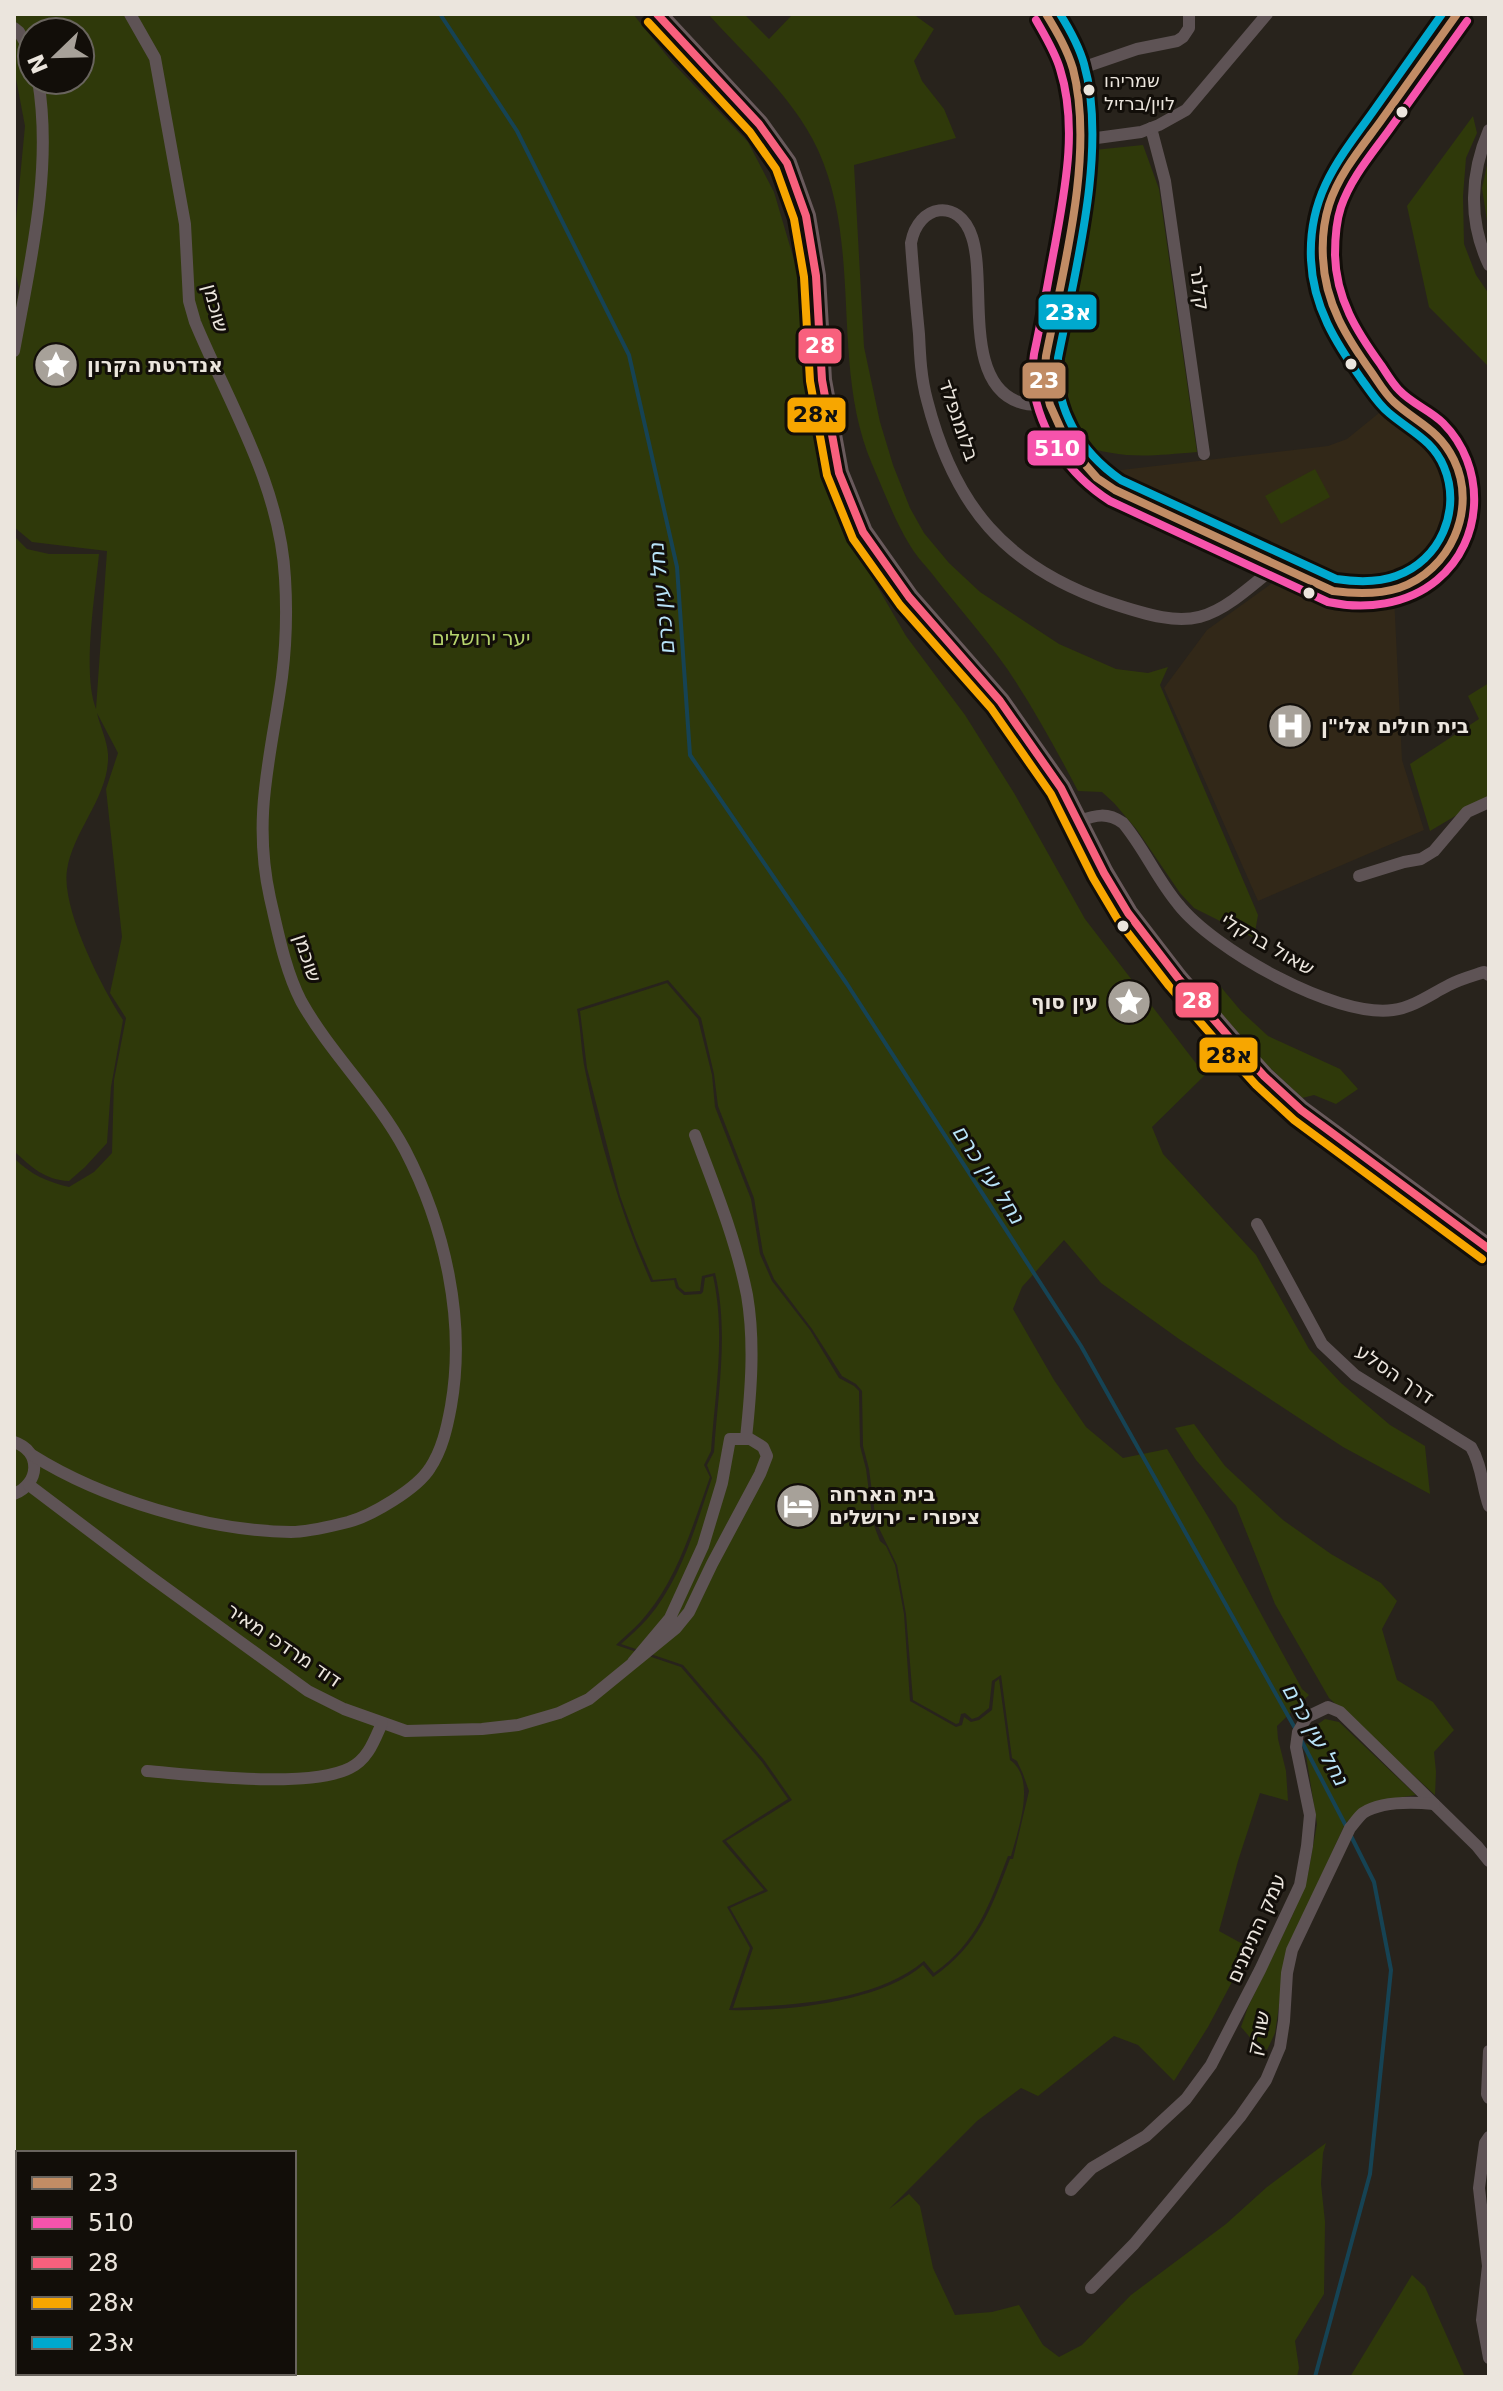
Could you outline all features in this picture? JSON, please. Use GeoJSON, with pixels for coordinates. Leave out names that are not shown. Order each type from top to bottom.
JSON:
{"type":"FeatureCollection","features":[{"type":"Feature","properties":{"kind":"main road"},"geometry":{"type":"LineString","coordinates":[[657,14],[759,124],[787,163],[806,216],[816,276],[822,380],[839,473],[863,532],[909,597],[1000,701],[1061,788],[1128,913],[1195,998],[1264,1076],[1301,1110],[1489,1249]]}},
{"type":"Feature","properties":{"kind":"street","name":"שוכמן"},"geometry":{"type":"LineString","coordinates":[[14,1442],[27,1448],[32,1455],[100,1489],[156,1510],[225,1526],[294,1532],[352,1521],[416,1484],[430,1469],[446,1433],[455,1382],[457,1343],[450,1286],[426,1195],[387,1119],[300,999],[269,895],[261,843],[261,815],[282,675],[285,578],[281,550],[266,482],[195,322],[189,301],[185,224],[155,58],[130,14]]}},
{"type":"Feature","properties":{"kind":"street"},"geometry":{"type":"LineString","coordinates":[[1046,14],[1066,48],[1073,71],[1082,140],[1079,182],[1044,381],[1050,405],[1071,450],[1097,478],[1115,490],[1333,591],[1351,594],[1397,589],[1416,581],[1447,553],[1462,517],[1463,497],[1456,462],[1433,430],[1391,400],[1341,330],[1333,310],[1323,259],[1329,206],[1337,185],[1457,14]]}},
{"type":"Feature","properties":{"kind":"street"},"geometry":{"type":"LineString","coordinates":[[1073,71],[1137,49],[1177,41],[1189,28],[1189,14]]}},
{"type":"Feature","properties":{"kind":"street"},"geometry":{"type":"LineString","coordinates":[[1082,140],[1151,128],[1186,110],[1267,14]]}},
{"type":"Feature","properties":{"kind":"street"},"geometry":{"type":"LineString","coordinates":[[14,351],[30,266],[39,193],[42,123],[39,96]]}},
{"type":"Feature","properties":{"kind":"street","name":"קלנר"},"geometry":{"type":"LineString","coordinates":[[1151,128],[1165,181],[1204,454]]}},
{"type":"Feature","properties":{"kind":"street"},"geometry":{"type":"LineString","coordinates":[[1489,130],[1477,164],[1473,202],[1476,230],[1489,265]]}},
{"type":"Feature","properties":{"kind":"street","name":"בלומנפלד"},"geometry":{"type":"LineString","coordinates":[[1050,405],[1022,404],[1008,397],[990,375],[981,342],[974,249],[967,225],[957,214],[946,209],[921,218],[913,228],[911,243],[927,399],[948,459],[975,510],[1010,550],[1051,578],[1072,588],[1141,613],[1175,620],[1199,618],[1215,612],[1239,597],[1277,565]]}},
{"type":"Feature","properties":{"kind":"street"},"geometry":{"type":"LineString","coordinates":[[1359,876],[1421,859],[1434,851],[1467,812],[1489,802]]}},
{"type":"Feature","properties":{"kind":"street","name":"שאול ברקלי"},"geometry":{"type":"LineString","coordinates":[[1079,821],[1106,815],[1123,823],[1190,919],[1219,941],[1316,995],[1350,1006],[1393,1010],[1427,998],[1451,984],[1486,973]]}},
{"type":"Feature","properties":{"kind":"street"},"geometry":{"type":"LineString","coordinates":[[695,1135],[731,1232],[747,1298],[752,1378],[746,1438]]}},
{"type":"Feature","properties":{"kind":"street","name":"דרך הסלע"},"geometry":{"type":"LineString","coordinates":[[1257,1224],[1322,1344],[1355,1375],[1471,1447],[1478,1459],[1481,1484],[1489,1506]]}},
{"type":"Feature","properties":{"kind":"street","name":"דוד מרדכי מאיר"},"geometry":{"type":"LineString","coordinates":[[29,1485],[308,1691],[344,1709],[406,1731],[440,1731],[518,1725],[559,1713],[589,1699],[676,1628],[689,1612],[760,1474],[767,1456],[763,1447],[746,1438],[730,1439],[722,1483],[703,1546],[670,1618],[633,1662]]}},
{"type":"Feature","properties":{"kind":"street"},"geometry":{"type":"LineString","coordinates":[[14,1494],[29,1485],[35,1471],[32,1455]]}},
{"type":"Feature","properties":{"kind":"street","name":"עמק התימנים"},"geometry":{"type":"LineString","coordinates":[[1071,2190],[1092,2168],[1146,2136],[1186,2099],[1211,2065],[1260,1970],[1300,1885],[1310,1815],[1296,1747],[1298,1732],[1307,1717],[1328,1707],[1340,1712],[1489,1861]]}},
{"type":"Feature","properties":{"kind":"street"},"geometry":{"type":"LineString","coordinates":[[147,1771],[228,1777],[311,1778],[351,1768],[370,1751],[382,1723]]}},
{"type":"Feature","properties":{"kind":"street","name":"שורק"},"geometry":{"type":"LineString","coordinates":[[1091,2288],[1134,2244],[1240,2117],[1266,2080],[1280,2047],[1292,1950],[1350,1828],[1362,1814],[1377,1807],[1415,1802],[1434,1804]]}},
{"type":"Feature","properties":{"kind":"street"},"geometry":{"type":"LineString","coordinates":[[1489,2051],[1489,2098]]}},
{"type":"Feature","properties":{"kind":"street"},"geometry":{"type":"LineString","coordinates":[[1489,2137],[1485,2143],[1479,2188],[1488,2266],[1482,2320],[1489,2358]]}},
{"type":"Feature","properties":{"kind":"shaded area"},"geometry":{"type":"Polygon","coordinates":[[[1395,400],[1428,431],[1450,471],[1453,492],[1451,514],[1438,549],[1420,567],[1399,579],[1358,585],[1335,582],[1107,476],[1121,470],[1328,446],[1347,439],[1395,400]]]}},
{"type":"Feature","properties":{"kind":"shaded area","name":"בית חולים אלי\"ן"},"geometry":{"type":"Polygon","coordinates":[[[1278,579],[1333,600],[1361,603],[1394,596],[1402,760],[1424,830],[1258,901],[1164,688],[1207,630],[1278,579]]]}},
{"type":"Feature","properties":{"kind":"green space","name":"יער ירושלים"},"geometry":{"type":"Polygon","coordinates":[[[14,14],[633,14],[672,62],[748,142],[774,192],[802,287],[807,364],[823,458],[851,541],[906,636],[965,715],[1014,793],[1085,919],[1205,1075],[1152,1127],[1163,1154],[1256,1255],[1309,1349],[1341,1383],[1390,1425],[1425,1446],[1430,1494],[1343,1447],[1179,1339],[1101,1283],[1064,1240],[1022,1287],[1013,1309],[1054,1380],[1086,1427],[1123,1458],[1167,1449],[1210,1520],[1302,1689],[1309,1695],[1277,1726],[1288,1801],[1260,1793],[1219,1931],[1250,1948],[1208,2027],[1174,2081],[1138,2045],[1114,2036],[1038,2096],[1021,2088],[977,2121],[889,2209],[909,2194],[920,2206],[933,2268],[955,2315],[992,2312],[1019,2305],[1043,2345],[1059,2357],[1082,2345],[1131,2295],[1226,2224],[1267,2187],[1326,2143],[1321,2184],[1325,2222],[1324,2294],[1295,2341],[1299,2368],[1297,2377],[14,2377],[16,2356],[16,2375],[296,2375],[296,2151],[16,2151],[14,2307],[14,1158],[39,1177],[69,1187],[94,1172],[112,1153],[114,1080],[126,1018],[110,993],[122,937],[106,789],[118,753],[97,713],[108,754],[107,769],[71,855],[67,886],[70,905],[85,947],[123,1020],[111,1087],[107,1143],[69,1181],[46,1175],[14,1151],[14,536],[27,549],[49,554],[99,554],[90,655],[96,709],[107,551],[32,542],[14,527],[14,319],[19,288],[16,276],[14,286],[14,241],[25,126],[19,96],[96,96],[96,16],[16,16],[16,79],[14,14]],[[668,980],[577,1009],[585,1070],[597,1124],[621,1205],[651,1282],[674,1280],[676,1288],[684,1295],[701,1294],[705,1278],[713,1276],[719,1320],[711,1451],[704,1465],[710,1477],[668,1583],[643,1618],[616,1645],[681,1667],[762,1762],[788,1799],[722,1841],[764,1890],[727,1907],[750,1948],[729,2010],[777,2009],[858,1996],[905,1978],[923,1965],[933,1977],[949,1965],[982,1925],[1010,1859],[1013,1859],[1029,1791],[1017,1761],[1012,1758],[1001,1675],[992,1681],[989,1708],[972,1719],[965,1713],[961,1714],[956,1724],[913,1700],[906,1614],[897,1565],[876,1522],[863,1446],[862,1391],[842,1376],[812,1329],[774,1279],[763,1253],[754,1198],[718,1106],[701,1018],[668,980]]]}},
{"type":"Feature","properties":{"kind":"green space"},"geometry":{"type":"Polygon","coordinates":[[[708,14],[744,14],[769,39],[793,14],[913,14],[934,29],[914,61],[922,81],[944,109],[956,138],[854,165],[864,347],[893,465],[924,533],[949,563],[980,592],[1059,644],[1116,669],[1148,673],[1168,667],[1160,685],[1258,915],[1254,938],[1194,908],[1114,803],[1102,792],[1078,791],[1008,670],[905,537],[872,464],[859,426],[848,347],[840,227],[832,188],[818,150],[783,95],[708,14]]]}},
{"type":"Feature","properties":{"kind":"green space"},"geometry":{"type":"Polygon","coordinates":[[[1473,116],[1477,133],[1466,158],[1464,244],[1476,275],[1489,294],[1489,367],[1429,307],[1407,206],[1473,116]]]}},
{"type":"Feature","properties":{"kind":"green space"},"geometry":{"type":"Polygon","coordinates":[[[1143,145],[1159,189],[1197,452],[1121,454],[1075,443],[1058,405],[1053,381],[1055,338],[1094,150],[1143,145]]]}},
{"type":"Feature","properties":{"kind":"green space"},"geometry":{"type":"Polygon","coordinates":[[[1489,156],[1489,234],[1482,188],[1489,156]]]}},
{"type":"Feature","properties":{"kind":"green space"},"geometry":{"type":"Polygon","coordinates":[[[1315,469],[1330,497],[1281,524],[1265,496],[1315,469]]]}},
{"type":"Feature","properties":{"kind":"green space"},"geometry":{"type":"Polygon","coordinates":[[[1489,683],[1489,796],[1430,831],[1410,764],[1479,719],[1468,696],[1489,683]]]}},
{"type":"Feature","properties":{"kind":"green space"},"geometry":{"type":"Polygon","coordinates":[[[1192,980],[1215,980],[1241,1011],[1268,1036],[1340,1069],[1358,1089],[1336,1104],[1314,1095],[1302,1098],[1265,1063],[1192,980]]]}},
{"type":"Feature","properties":{"kind":"green space"},"geometry":{"type":"Polygon","coordinates":[[[667,983],[698,1019],[712,1075],[715,1107],[751,1199],[760,1254],[772,1281],[810,1330],[839,1378],[859,1391],[860,1446],[873,1523],[895,1565],[904,1614],[910,1701],[956,1727],[962,1725],[964,1717],[971,1722],[979,1720],[992,1710],[995,1682],[999,1679],[1010,1760],[1023,1779],[1021,1819],[1011,1856],[1008,1856],[980,1921],[961,1949],[934,1973],[924,1961],[882,1985],[807,2003],[733,2008],[753,1948],[730,1908],[768,1891],[726,1841],[792,1800],[764,1760],[683,1665],[621,1644],[648,1618],[670,1587],[712,1478],[707,1465],[714,1452],[721,1317],[715,1273],[702,1276],[700,1291],[685,1292],[676,1278],[653,1280],[620,1196],[587,1068],[580,1011],[667,983]]]}},
{"type":"Feature","properties":{"kind":"green space"},"geometry":{"type":"Polygon","coordinates":[[[1194,1424],[1225,1466],[1283,1520],[1331,1554],[1381,1583],[1397,1601],[1382,1629],[1397,1680],[1433,1702],[1454,1730],[1434,1752],[1435,1795],[1329,1698],[1275,1604],[1236,1506],[1196,1460],[1175,1428],[1194,1424]]]}},
{"type":"Feature","properties":{"kind":"green space"},"geometry":{"type":"Polygon","coordinates":[[[1325,1719],[1339,1722],[1416,1795],[1360,1809],[1345,1824],[1287,1951],[1275,2033],[1267,2050],[1254,2042],[1241,2027],[1294,1912],[1308,1874],[1317,1824],[1305,1749],[1310,1730],[1325,1719]]]}},
{"type":"Feature","properties":{"kind":"green space"},"geometry":{"type":"Polygon","coordinates":[[[1412,2275],[1425,2287],[1465,2377],[1350,2377],[1412,2275]]]}},
{"type":"Feature","properties":{"kind":"waterway","name":"נחל עין כרם"},"geometry":{"type":"LineString","coordinates":[[440,14],[517,131],[629,355],[677,567],[690,755],[847,984],[1081,1346],[1296,1730]]}},
{"type":"Feature","properties":{"kind":"waterway","name":"נחל עין כרם"},"geometry":{"type":"LineString","coordinates":[[1300,1738],[1346,1826]]}},
{"type":"Feature","properties":{"kind":"waterway","name":"נחל עין כרם"},"geometry":{"type":"LineString","coordinates":[[1315,2377],[1370,2174],[1391,1970],[1374,1882],[1350,1834]]}},
{"type":"Feature","properties":{"kind":"transit line","name":"28"},"geometry":{"type":"LineString","coordinates":[[657,14],[759,124],[787,163],[806,216],[816,276],[822,380],[839,473],[863,532],[909,597],[1000,701],[1061,788],[1128,913],[1235,1044],[1301,1110],[1489,1249]]}},
{"type":"Feature","properties":{"kind":"transit line","name":"23"},"geometry":{"type":"LineString","coordinates":[[1046,14],[1071,62],[1079,102],[1079,174],[1044,381],[1050,405],[1068,445],[1097,478],[1115,490],[1333,591],[1350,593],[1391,590],[1417,580],[1445,553],[1461,518],[1461,479],[1454,460],[1442,441],[1388,396],[1346,333],[1328,290],[1323,251],[1329,205],[1345,172],[1457,14]]}},
{"type":"Feature","properties":{"kind":"transit line","name":"23א"},"geometry":{"type":"LineString","coordinates":[[1060,14],[1084,64],[1092,133],[1086,210],[1058,358],[1060,394],[1073,427],[1093,456],[1121,480],[1336,579],[1351,581],[1396,576],[1425,559],[1443,532],[1450,500],[1449,483],[1434,450],[1381,406],[1335,338],[1321,309],[1313,277],[1311,238],[1314,217],[1327,181],[1347,147],[1442,14]]}},
{"type":"Feature","properties":{"kind":"transit line","name":"510"},"geometry":{"type":"LineString","coordinates":[[1036,20],[1060,69],[1069,135],[1063,202],[1032,370],[1037,403],[1050,436],[1069,466],[1110,501],[1328,602],[1356,605],[1399,600],[1437,580],[1453,564],[1471,524],[1473,481],[1457,440],[1438,418],[1396,387],[1364,340],[1349,314],[1339,286],[1335,255],[1338,219],[1350,186],[1467,21]]}},
{"type":"Feature","properties":{"kind":"transit line","name":"28א"},"geometry":{"type":"LineString","coordinates":[[648,22],[750,132],[776,169],[794,219],[804,277],[810,381],[827,475],[853,539],[900,605],[991,708],[1051,794],[1118,920],[1226,1052],[1294,1120],[1482,1259]]}},
{"type":"Feature","properties":{"kind":"place","name":"שמריהו לוין/ברזיל"},"geometry":{"type":"Point","coordinates":[1089,90]}},
{"type":"Feature","properties":{"kind":"place","name":"אנדרטת הקרון"},"geometry":{"type":"Point","coordinates":[56,365]}},
{"type":"Feature","properties":{"kind":"place","name":"בית חולים אלי\"ן"},"geometry":{"type":"Point","coordinates":[1290,726]}},
{"type":"Feature","properties":{"kind":"place","name":"עין סוף"},"geometry":{"type":"Point","coordinates":[1129,1002]}},
{"type":"Feature","properties":{"kind":"place","name":"בית הארחה ציפורי - ירושלים"},"geometry":{"type":"Point","coordinates":[798,1506]}}]}
